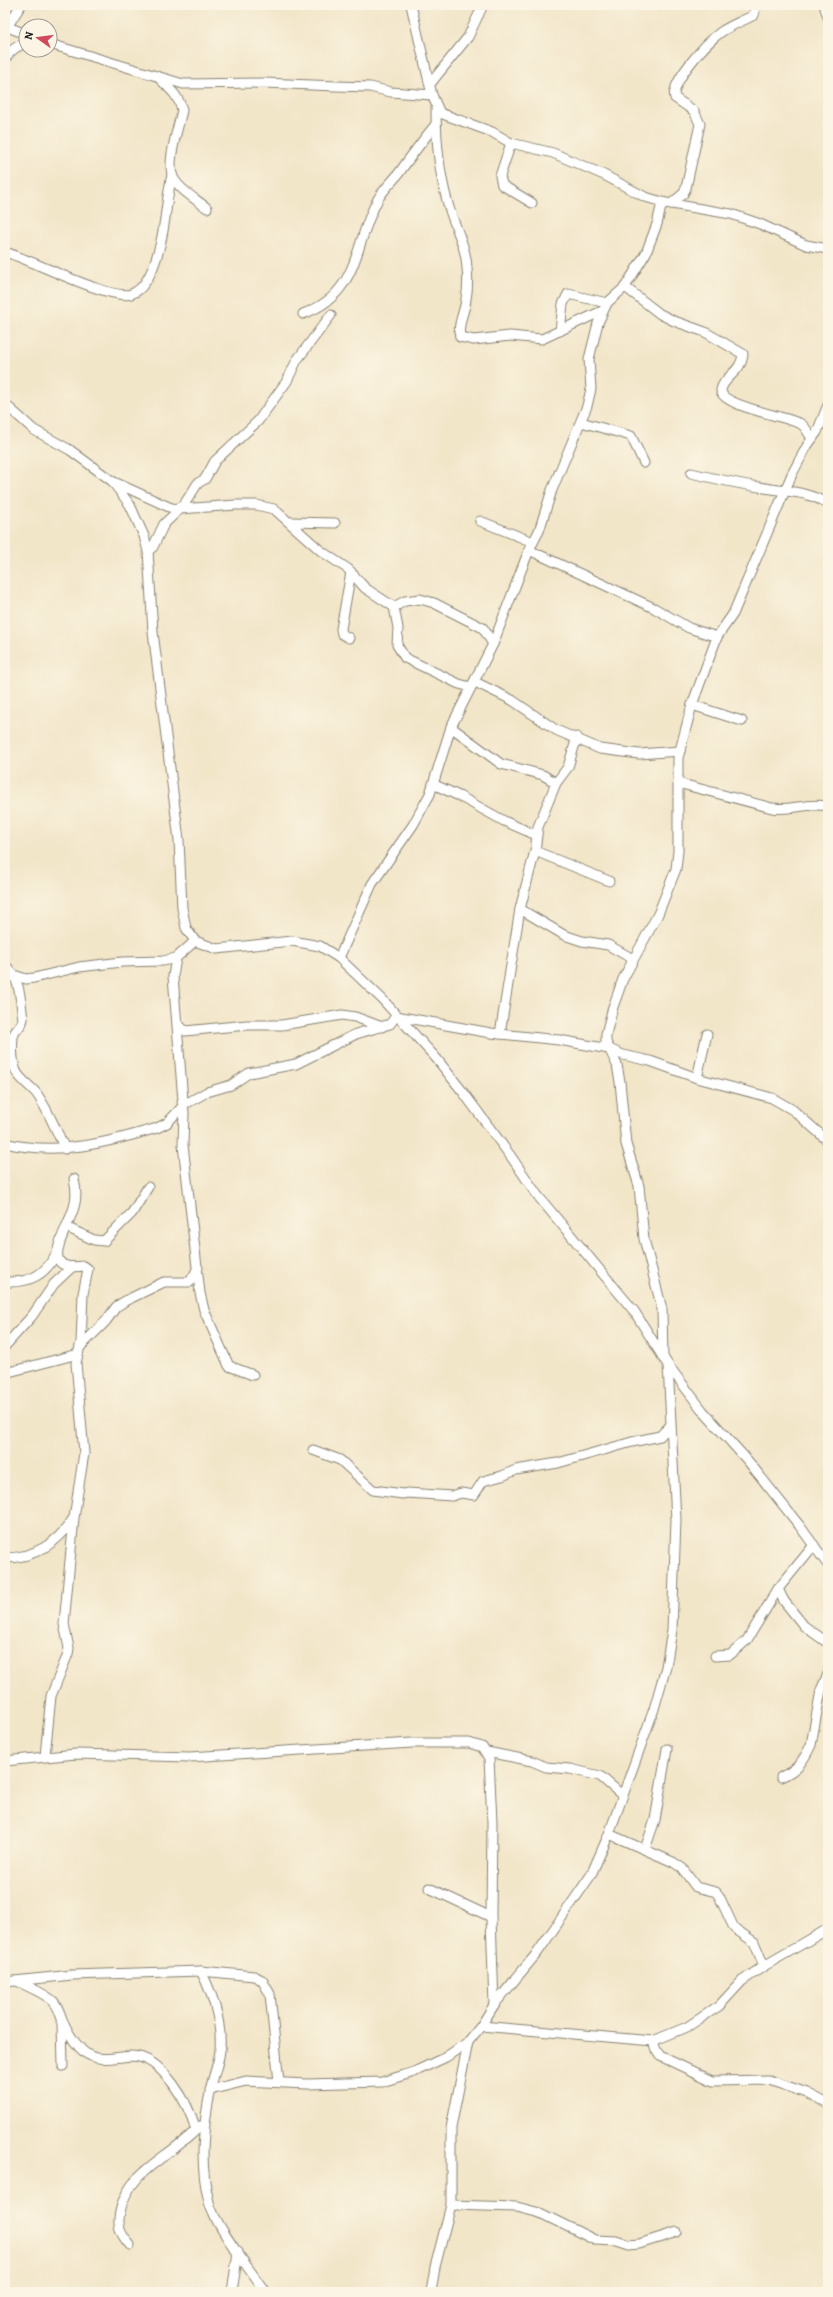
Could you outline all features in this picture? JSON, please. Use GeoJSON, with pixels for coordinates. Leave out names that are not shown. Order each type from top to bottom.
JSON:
{"type":"FeatureCollection","features":[{"type":"Feature","properties":{"kind":"street"},"geometry":{"type":"LineString","coordinates":[[18,31],[6,26],[21,5]]}},
{"type":"Feature","properties":{"kind":"street"},"geometry":{"type":"LineString","coordinates":[[411,5],[436,108],[436,124],[442,182],[454,224],[463,245],[467,268],[466,299],[459,325],[460,337],[474,340],[510,336],[542,339],[602,311]]}},
{"type":"Feature","properties":{"kind":"street"},"geometry":{"type":"LineString","coordinates":[[339,958],[372,884],[413,824],[433,784],[451,727],[493,644],[528,550],[533,542],[552,490],[581,422],[591,392],[589,359],[602,311],[607,303],[625,287],[646,253],[657,224],[661,207],[684,194],[700,124],[694,111],[675,98],[674,89],[685,72],[712,40],[731,26],[754,15],[756,5]]}},
{"type":"Feature","properties":{"kind":"street"},"geometry":{"type":"LineString","coordinates":[[824,5],[828,17]]}},
{"type":"Feature","properties":{"kind":"street"},"geometry":{"type":"LineString","coordinates":[[430,84],[468,37],[481,6]]}},
{"type":"Feature","properties":{"kind":"street"},"geometry":{"type":"LineString","coordinates":[[5,59],[11,51],[18,46]]}},
{"type":"Feature","properties":{"kind":"street"},"geometry":{"type":"LineString","coordinates":[[58,46],[183,84],[198,85],[223,83],[370,87],[391,92],[432,95]]}},
{"type":"Feature","properties":{"kind":"street"},"geometry":{"type":"LineString","coordinates":[[5,252],[95,287],[119,294],[130,294],[141,288],[154,265],[160,248],[166,202],[172,175],[172,159],[182,110],[180,102],[158,77]]}},
{"type":"Feature","properties":{"kind":"street"},"geometry":{"type":"LineString","coordinates":[[436,108],[440,113],[492,132],[511,143],[553,153],[604,175],[645,196],[668,204],[731,214],[765,226],[811,246],[828,249]]}},
{"type":"Feature","properties":{"kind":"street"},"geometry":{"type":"LineString","coordinates":[[303,314],[321,308],[342,286],[356,260],[366,225],[379,197],[436,124]]}},
{"type":"Feature","properties":{"kind":"street"},"geometry":{"type":"LineString","coordinates":[[511,143],[500,176],[502,185],[532,202]]}},
{"type":"Feature","properties":{"kind":"street"},"geometry":{"type":"LineString","coordinates":[[172,175],[181,186],[207,208]]}},
{"type":"Feature","properties":{"kind":"street"},"geometry":{"type":"LineString","coordinates":[[625,287],[660,314],[674,321],[705,332],[741,352],[743,354],[742,362],[723,385],[721,391],[722,395],[732,402],[755,411],[782,416],[803,425],[812,439]]}},
{"type":"Feature","properties":{"kind":"street"},"geometry":{"type":"LineString","coordinates":[[560,331],[563,304],[568,294],[607,303]]}},
{"type":"Feature","properties":{"kind":"street"},"geometry":{"type":"LineString","coordinates":[[148,551],[153,547],[164,524],[182,507],[198,483],[205,479],[215,461],[258,421],[287,380],[297,360],[331,315]]}},
{"type":"Feature","properties":{"kind":"street"},"geometry":{"type":"LineString","coordinates":[[5,404],[34,430],[70,450],[112,481],[169,508],[176,509],[182,507],[256,505],[274,509],[321,551],[351,572],[365,588],[394,607],[398,628],[397,645],[405,658],[459,684],[473,684],[512,700],[556,730],[577,737],[600,749],[639,754],[680,751]]}},
{"type":"Feature","properties":{"kind":"street"},"geometry":{"type":"LineString","coordinates":[[210,2090],[246,2081],[306,2084],[382,2082],[414,2072],[446,2057],[468,2042],[481,2026],[494,2005],[538,1952],[591,1875],[610,1834],[622,1795],[654,1709],[666,1667],[672,1630],[676,1520],[662,1309],[644,1239],[639,1186],[626,1144],[617,1065],[609,1049],[606,1038],[613,1007],[634,959],[661,907],[676,869],[678,851],[678,784],[680,751],[692,705],[717,637],[734,614],[764,536],[797,462],[817,432],[828,405]]}},
{"type":"Feature","properties":{"kind":"street"},"geometry":{"type":"LineString","coordinates":[[581,422],[631,436],[644,463]]}},
{"type":"Feature","properties":{"kind":"street"},"geometry":{"type":"LineString","coordinates":[[691,473],[768,489],[786,489],[805,494],[828,504]]}},
{"type":"Feature","properties":{"kind":"street"},"geometry":{"type":"LineString","coordinates":[[112,481],[130,505],[148,551],[153,632],[179,840],[182,908],[186,928],[195,940],[217,949],[292,941],[320,946],[339,958],[382,999],[436,1058],[512,1158],[538,1196],[634,1311],[666,1361],[703,1411],[748,1461],[814,1545],[828,1566]]}},
{"type":"Feature","properties":{"kind":"street"},"geometry":{"type":"LineString","coordinates":[[480,521],[533,542]]}},
{"type":"Feature","properties":{"kind":"street"},"geometry":{"type":"LineString","coordinates":[[290,522],[335,523]]}},
{"type":"Feature","properties":{"kind":"street"},"geometry":{"type":"LineString","coordinates":[[528,550],[654,608],[689,628],[717,637]]}},
{"type":"Feature","properties":{"kind":"street"},"geometry":{"type":"LineString","coordinates":[[350,638],[342,634],[341,629],[351,572]]}},
{"type":"Feature","properties":{"kind":"street"},"geometry":{"type":"LineString","coordinates":[[394,607],[405,601],[420,599],[434,603],[483,628],[493,644]]}},
{"type":"Feature","properties":{"kind":"street"},"geometry":{"type":"LineString","coordinates":[[692,705],[742,721]]}},
{"type":"Feature","properties":{"kind":"street"},"geometry":{"type":"LineString","coordinates":[[451,727],[501,764],[543,775],[556,783]]}},
{"type":"Feature","properties":{"kind":"street"},"geometry":{"type":"LineString","coordinates":[[500,1034],[520,909],[535,851],[536,835],[556,783],[568,767],[577,737]]}},
{"type":"Feature","properties":{"kind":"street"},"geometry":{"type":"LineString","coordinates":[[433,784],[459,796],[504,821],[536,835]]}},
{"type":"Feature","properties":{"kind":"street"},"geometry":{"type":"LineString","coordinates":[[678,784],[783,810],[807,804],[828,806]]}},
{"type":"Feature","properties":{"kind":"street"},"geometry":{"type":"LineString","coordinates":[[535,851],[609,881]]}},
{"type":"Feature","properties":{"kind":"street"},"geometry":{"type":"LineString","coordinates":[[520,909],[564,935],[582,941],[608,945],[634,959]]}},
{"type":"Feature","properties":{"kind":"street"},"geometry":{"type":"LineString","coordinates":[[9,975],[26,979],[79,967],[122,962],[163,961],[176,958],[195,940]]}},
{"type":"Feature","properties":{"kind":"street"},"geometry":{"type":"LineString","coordinates":[[176,958],[173,976],[178,1024],[184,1150],[200,1293],[204,1310],[222,1354],[232,1369],[253,1375]]}},
{"type":"Feature","properties":{"kind":"street"},"geometry":{"type":"LineString","coordinates":[[5,965],[9,975],[18,984],[24,1019],[22,1024],[14,1033],[9,1050],[18,1075],[37,1095],[53,1120],[65,1150]]}},
{"type":"Feature","properties":{"kind":"street"},"geometry":{"type":"LineString","coordinates":[[178,1024],[185,1031],[199,1031],[247,1025],[282,1025],[342,1015],[355,1017],[382,1027]]}},
{"type":"Feature","properties":{"kind":"street"},"geometry":{"type":"LineString","coordinates":[[396,1016],[500,1034],[559,1040],[609,1049],[623,1055],[650,1061],[697,1078],[772,1098],[794,1110],[828,1141]]}},
{"type":"Feature","properties":{"kind":"street"},"geometry":{"type":"LineString","coordinates":[[5,1144],[30,1148],[65,1150],[101,1143],[158,1128],[166,1123],[183,1104],[207,1092],[231,1085],[249,1073],[303,1062],[356,1034],[390,1024],[396,1016]]}},
{"type":"Feature","properties":{"kind":"street"},"geometry":{"type":"LineString","coordinates":[[697,1078],[707,1034]]}},
{"type":"Feature","properties":{"kind":"street"},"geometry":{"type":"LineString","coordinates":[[54,1284],[58,1257],[66,1227],[76,1200],[74,1179]]}},
{"type":"Feature","properties":{"kind":"street"},"geometry":{"type":"LineString","coordinates":[[66,1227],[94,1240],[104,1241],[132,1213],[148,1187]]}},
{"type":"Feature","properties":{"kind":"street"},"geometry":{"type":"LineString","coordinates":[[58,1257],[72,1268]]}},
{"type":"Feature","properties":{"kind":"street"},"geometry":{"type":"LineString","coordinates":[[5,1282],[25,1280],[46,1271],[58,1257]]}},
{"type":"Feature","properties":{"kind":"street"},"geometry":{"type":"LineString","coordinates":[[5,1346],[32,1316],[54,1284],[72,1268],[87,1267],[88,1273],[83,1294],[84,1321],[76,1363],[84,1453],[74,1518],[64,1624],[68,1654],[64,1668],[52,1696],[45,1756]]}},
{"type":"Feature","properties":{"kind":"street"},"geometry":{"type":"LineString","coordinates":[[5,1373],[79,1351],[106,1321],[116,1307],[125,1300],[164,1282],[190,1282],[198,1267]]}},
{"type":"Feature","properties":{"kind":"street"},"geometry":{"type":"LineString","coordinates":[[313,1450],[340,1460],[369,1488],[383,1493],[452,1496],[461,1493],[474,1495],[483,1481],[502,1476],[516,1470],[558,1463],[632,1442],[660,1436],[670,1426]]}},
{"type":"Feature","properties":{"kind":"street"},"geometry":{"type":"LineString","coordinates":[[5,1558],[30,1554],[55,1542],[65,1532],[74,1518]]}},
{"type":"Feature","properties":{"kind":"street"},"geometry":{"type":"LineString","coordinates":[[715,1656],[724,1657],[737,1650],[758,1624],[778,1589],[814,1545]]}},
{"type":"Feature","properties":{"kind":"street"},"geometry":{"type":"LineString","coordinates":[[778,1589],[784,1601],[804,1626],[828,1643]]}},
{"type":"Feature","properties":{"kind":"street"},"geometry":{"type":"LineString","coordinates":[[780,1777],[798,1768],[807,1754],[821,1690],[828,1674]]}},
{"type":"Feature","properties":{"kind":"street"},"geometry":{"type":"LineString","coordinates":[[5,1761],[76,1754],[190,1757],[412,1743],[469,1743],[482,1747],[487,1752],[489,1758],[492,1822],[491,1917],[494,2005]]}},
{"type":"Feature","properties":{"kind":"street"},"geometry":{"type":"LineString","coordinates":[[645,1849],[655,1820],[667,1749]]}},
{"type":"Feature","properties":{"kind":"street"},"geometry":{"type":"LineString","coordinates":[[487,1752],[532,1761],[546,1767],[570,1769],[600,1776],[622,1795]]}},
{"type":"Feature","properties":{"kind":"street"},"geometry":{"type":"LineString","coordinates":[[610,1834],[645,1849],[682,1868],[696,1887],[716,1892],[734,1928],[754,1942],[764,1966]]}},
{"type":"Feature","properties":{"kind":"street"},"geometry":{"type":"LineString","coordinates":[[429,1888],[491,1917]]}},
{"type":"Feature","properties":{"kind":"street"},"geometry":{"type":"LineString","coordinates":[[481,2026],[653,2041],[687,2027],[719,2006],[742,1981],[764,1966],[828,1929]]}},
{"type":"Feature","properties":{"kind":"street"},"geometry":{"type":"LineString","coordinates":[[201,1971],[212,1995],[216,2009],[220,2045],[220,2058],[210,2090],[204,2122],[203,2167],[209,2201],[220,2225],[264,2292]]}},
{"type":"Feature","properties":{"kind":"street"},"geometry":{"type":"LineString","coordinates":[[5,1982],[72,1975],[201,1971],[254,1976],[262,1980],[266,1985],[272,2008],[279,2082]]}},
{"type":"Feature","properties":{"kind":"street"},"geometry":{"type":"LineString","coordinates":[[17,1981],[53,2002],[76,2044],[91,2056],[113,2059],[132,2056],[154,2065],[182,2097],[192,2115],[196,2130]]}},
{"type":"Feature","properties":{"kind":"street"},"geometry":{"type":"LineString","coordinates":[[62,2020],[63,2066]]}},
{"type":"Feature","properties":{"kind":"street"},"geometry":{"type":"LineString","coordinates":[[653,2041],[660,2056],[712,2081],[769,2080],[807,2093],[828,2104]]}},
{"type":"Feature","properties":{"kind":"street"},"geometry":{"type":"LineString","coordinates":[[431,2292],[435,2267],[451,2205],[451,2128],[468,2042]]}},
{"type":"Feature","properties":{"kind":"street"},"geometry":{"type":"LineString","coordinates":[[130,2245],[119,2231],[118,2221],[123,2197],[129,2185],[204,2122]]}},
{"type":"Feature","properties":{"kind":"street"},"geometry":{"type":"LineString","coordinates":[[451,2205],[517,2207],[540,2213],[595,2240],[617,2241],[629,2245],[639,2244],[677,2232]]}},
{"type":"Feature","properties":{"kind":"street"},"geometry":{"type":"LineString","coordinates":[[232,2292],[238,2252]]}}]}
